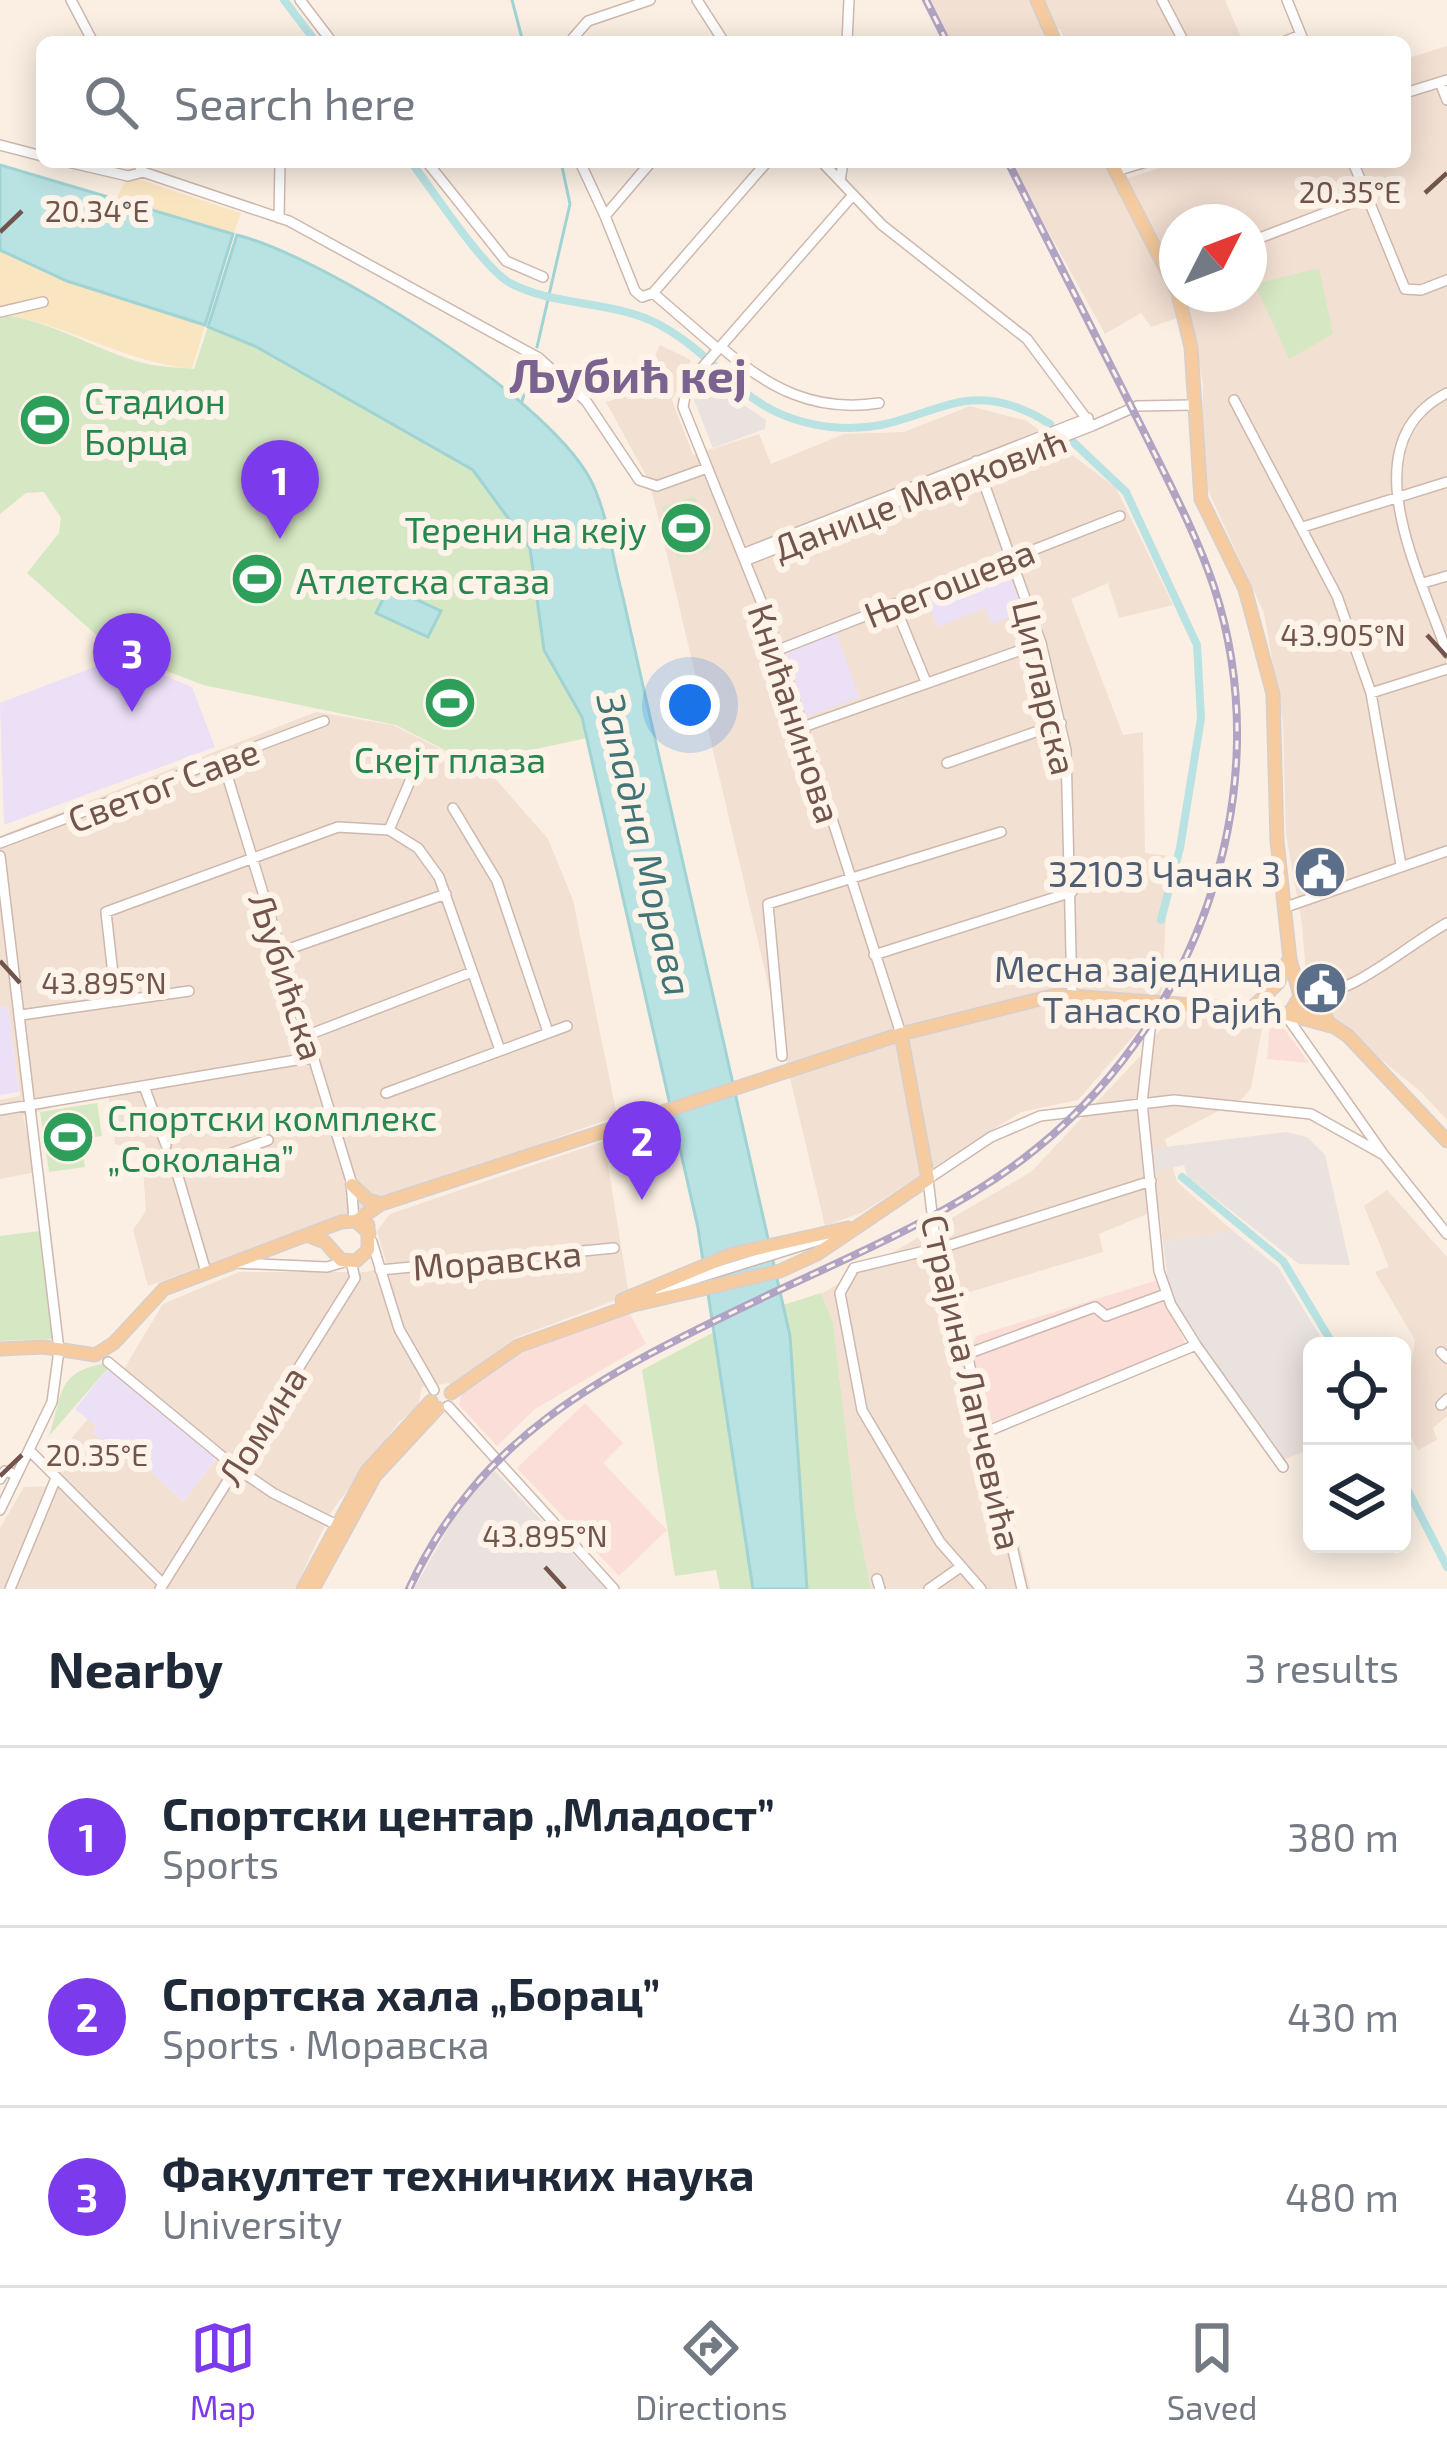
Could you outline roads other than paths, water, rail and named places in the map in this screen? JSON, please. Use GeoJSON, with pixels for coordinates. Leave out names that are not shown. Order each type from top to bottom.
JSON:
{"type":"FeatureCollection","features":[{"type":"Feature","properties":{"kind":"main road"},"geometry":{"type":"LineString","coordinates":[[1036,0],[1052,36]]}},
{"type":"Feature","properties":{"kind":"main road"},"geometry":{"type":"LineString","coordinates":[[1114,168],[1159,247]]}},
{"type":"Feature","properties":{"kind":"main road"},"geometry":{"type":"LineString","coordinates":[[1184,312],[1190,331],[1204,512],[1245,589],[1273,694],[1277,841],[1294,986],[1290,1008]]}},
{"type":"Feature","properties":{"kind":"main road"},"geometry":{"type":"LineString","coordinates":[[1249,1011],[1274,987],[1289,959]]}},
{"type":"Feature","properties":{"kind":"main road"},"geometry":{"type":"LineString","coordinates":[[1274,987],[1294,986]]}},
{"type":"Feature","properties":{"kind":"main road"},"geometry":{"type":"LineString","coordinates":[[1274,987],[1290,1008]]}},
{"type":"Feature","properties":{"kind":"main road"},"geometry":{"type":"LineString","coordinates":[[0,1349],[59,1350],[84,1356],[105,1350],[157,1294],[385,1203],[901,1034],[1072,993],[1249,1011],[1290,1008],[1331,1026],[1361,1049],[1447,1141]]}},
{"type":"Feature","properties":{"kind":"main road"},"geometry":{"type":"LineString","coordinates":[[1325,996],[1322,1010],[1331,1026]]}},
{"type":"Feature","properties":{"kind":"main road","name":"Страјина Лапчевића"},"geometry":{"type":"LineString","coordinates":[[901,1034],[928,1179]]}},
{"type":"Feature","properties":{"kind":"main road"},"geometry":{"type":"LineString","coordinates":[[632,1301],[756,1280],[855,1227],[928,1179]]}},
{"type":"Feature","properties":{"kind":"main road"},"geometry":{"type":"LineString","coordinates":[[352,1187],[363,1197],[385,1203]]}},
{"type":"Feature","properties":{"kind":"main road"},"geometry":{"type":"LineString","coordinates":[[302,1235],[318,1238],[352,1261],[370,1235],[370,1218],[385,1203]]}},
{"type":"Feature","properties":{"kind":"main road"},"geometry":{"type":"LineString","coordinates":[[347,1222],[370,1235]]}},
{"type":"Feature","properties":{"kind":"main road"},"geometry":{"type":"LineString","coordinates":[[330,1249],[347,1222]]}},
{"type":"Feature","properties":{"kind":"main road"},"geometry":{"type":"LineString","coordinates":[[303,1589],[375,1476],[442,1398],[518,1346],[733,1254],[834,1236]]}},
{"type":"Feature","properties":{"kind":"main road"},"geometry":{"type":"LineString","coordinates":[[313,1589],[340,1526]]}},
{"type":"Feature","properties":{"kind":"street"},"geometry":{"type":"LineString","coordinates":[[71,0],[90,36]]}},
{"type":"Feature","properties":{"kind":"street"},"geometry":{"type":"LineString","coordinates":[[300,0],[327,36]]}},
{"type":"Feature","properties":{"kind":"street"},"geometry":{"type":"LineString","coordinates":[[575,36],[580,26],[614,9],[650,0]]}},
{"type":"Feature","properties":{"kind":"street"},"geometry":{"type":"LineString","coordinates":[[697,0],[720,36]]}},
{"type":"Feature","properties":{"kind":"street"},"geometry":{"type":"LineString","coordinates":[[847,36],[849,0]]}},
{"type":"Feature","properties":{"kind":"street"},"geometry":{"type":"LineString","coordinates":[[1162,0],[1181,36]]}},
{"type":"Feature","properties":{"kind":"street"},"geometry":{"type":"LineString","coordinates":[[1287,0],[1301,36]]}},
{"type":"Feature","properties":{"kind":"street"},"geometry":{"type":"LineString","coordinates":[[1411,90],[1443,81],[1447,100]]}},
{"type":"Feature","properties":{"kind":"street"},"geometry":{"type":"LineString","coordinates":[[0,146],[36,155]]}},
{"type":"Feature","properties":{"kind":"street"},"geometry":{"type":"LineString","coordinates":[[94,168],[128,176],[139,168]]}},
{"type":"Feature","properties":{"kind":"street"},"geometry":{"type":"LineString","coordinates":[[143,168],[279,218],[555,369],[586,401],[639,480],[657,486],[707,468]]}},
{"type":"Feature","properties":{"kind":"street"},"geometry":{"type":"LineString","coordinates":[[279,218],[280,168]]}},
{"type":"Feature","properties":{"kind":"street"},"geometry":{"type":"LineString","coordinates":[[433,168],[506,261],[543,278]]}},
{"type":"Feature","properties":{"kind":"street"},"geometry":{"type":"LineString","coordinates":[[583,168],[635,291],[643,297],[653,293],[762,168]]}},
{"type":"Feature","properties":{"kind":"street"},"geometry":{"type":"LineString","coordinates":[[606,219],[646,168]]}},
{"type":"Feature","properties":{"kind":"street"},"geometry":{"type":"LineString","coordinates":[[827,168],[892,233],[1027,339],[1090,422]]}},
{"type":"Feature","properties":{"kind":"street"},"geometry":{"type":"LineString","coordinates":[[839,181],[842,168]]}},
{"type":"Feature","properties":{"kind":"street"},"geometry":{"type":"LineString","coordinates":[[1355,168],[1402,283],[1410,291],[1447,280]]}},
{"type":"Feature","properties":{"kind":"street"},"geometry":{"type":"LineString","coordinates":[[713,355],[853,195]]}},
{"type":"Feature","properties":{"kind":"street"},"geometry":{"type":"LineString","coordinates":[[1267,235],[1367,197]]}},
{"type":"Feature","properties":{"kind":"street"},"geometry":{"type":"LineString","coordinates":[[653,293],[713,355],[784,393],[838,406],[879,403]]}},
{"type":"Feature","properties":{"kind":"street"},"geometry":{"type":"LineString","coordinates":[[0,313],[43,302]]}},
{"type":"Feature","properties":{"kind":"street","name":"Книћанинова"},"geometry":{"type":"LineString","coordinates":[[713,355],[683,396],[707,468],[746,556],[901,1034]]}},
{"type":"Feature","properties":{"kind":"street"},"geometry":{"type":"LineString","coordinates":[[1447,393],[1420,409],[1403,432],[1394,457],[1398,498],[1447,653]]}},
{"type":"Feature","properties":{"kind":"street"},"geometry":{"type":"LineString","coordinates":[[1234,400],[1337,596],[1371,693],[1401,865]]}},
{"type":"Feature","properties":{"kind":"street","name":"Данице Марковић"},"geometry":{"type":"LineString","coordinates":[[746,556],[1136,406],[1193,405]]}},
{"type":"Feature","properties":{"kind":"street","name":"Цигларска"},"geometry":{"type":"LineString","coordinates":[[978,466],[1041,643],[1061,723],[1072,809],[1072,993]]}},
{"type":"Feature","properties":{"kind":"street"},"geometry":{"type":"LineString","coordinates":[[1303,527],[1447,482]]}},
{"type":"Feature","properties":{"kind":"street","name":"Његошева"},"geometry":{"type":"LineString","coordinates":[[778,650],[1120,516]]}},
{"type":"Feature","properties":{"kind":"street"},"geometry":{"type":"LineString","coordinates":[[1424,583],[1447,576]]}},
{"type":"Feature","properties":{"kind":"street"},"geometry":{"type":"LineString","coordinates":[[894,604],[926,682]]}},
{"type":"Feature","properties":{"kind":"street"},"geometry":{"type":"LineString","coordinates":[[803,727],[1041,643]]}},
{"type":"Feature","properties":{"kind":"street"},"geometry":{"type":"LineString","coordinates":[[1371,693],[1447,669]]}},
{"type":"Feature","properties":{"kind":"street","name":"Светог Саве"},"geometry":{"type":"LineString","coordinates":[[0,843],[324,721]]}},
{"type":"Feature","properties":{"kind":"street"},"geometry":{"type":"LineString","coordinates":[[947,763],[1061,723]]}},
{"type":"Feature","properties":{"kind":"street"},"geometry":{"type":"LineString","coordinates":[[389,830],[422,753]]}},
{"type":"Feature","properties":{"kind":"street","name":"Љубићска"},"geometry":{"type":"LineString","coordinates":[[223,762],[352,1187],[347,1222]]}},
{"type":"Feature","properties":{"kind":"street"},"geometry":{"type":"LineString","coordinates":[[453,808],[497,881],[548,1032]]}},
{"type":"Feature","properties":{"kind":"street"},"geometry":{"type":"LineString","coordinates":[[116,1001],[106,912],[338,827],[389,830],[418,848],[446,894],[500,1050]]}},
{"type":"Feature","properties":{"kind":"street"},"geometry":{"type":"LineString","coordinates":[[782,1056],[764,909],[772,902],[1001,832]]}},
{"type":"Feature","properties":{"kind":"street"},"geometry":{"type":"LineString","coordinates":[[1286,907],[1447,851]]}},
{"type":"Feature","properties":{"kind":"street"},"geometry":{"type":"LineString","coordinates":[[0,856],[59,1350],[52,1402],[32,1453],[0,1510]]}},
{"type":"Feature","properties":{"kind":"street"},"geometry":{"type":"LineString","coordinates":[[874,955],[1072,892]]}},
{"type":"Feature","properties":{"kind":"street"},"geometry":{"type":"LineString","coordinates":[[283,951],[446,894]]}},
{"type":"Feature","properties":{"kind":"street"},"geometry":{"type":"LineString","coordinates":[[1447,923],[1375,974],[1290,1008],[1346,1104],[1447,1234]]}},
{"type":"Feature","properties":{"kind":"street"},"geometry":{"type":"LineString","coordinates":[[308,1035],[472,972]]}},
{"type":"Feature","properties":{"kind":"street"},"geometry":{"type":"LineString","coordinates":[[21,1016],[189,991]]}},
{"type":"Feature","properties":{"kind":"street"},"geometry":{"type":"LineString","coordinates":[[1153,1002],[1142,1103],[1144,1156],[1166,1294],[1282,1467]]}},
{"type":"Feature","properties":{"kind":"street"},"geometry":{"type":"LineString","coordinates":[[386,1093],[567,1026]]}},
{"type":"Feature","properties":{"kind":"street"},"geometry":{"type":"LineString","coordinates":[[0,1110],[314,1058]]}},
{"type":"Feature","properties":{"kind":"street"},"geometry":{"type":"LineString","coordinates":[[145,1089],[177,1173],[206,1272]]}},
{"type":"Feature","properties":{"kind":"street"},"geometry":{"type":"LineString","coordinates":[[928,1179],[1012,1125],[1040,1115],[1142,1103],[1271,1106],[1332,1122],[1384,1155]]}},
{"type":"Feature","properties":{"kind":"street"},"geometry":{"type":"LineString","coordinates":[[1332,1122],[1344,1116],[1346,1104]]}},
{"type":"Feature","properties":{"kind":"street"},"geometry":{"type":"LineString","coordinates":[[177,1173],[268,1140]]}},
{"type":"Feature","properties":{"kind":"street","name":"Страјина Лапчевића"},"geometry":{"type":"LineString","coordinates":[[928,1179],[936,1247],[968,1354],[1022,1589]]}},
{"type":"Feature","properties":{"kind":"street"},"geometry":{"type":"LineString","coordinates":[[981,1589],[959,1568],[859,1402],[840,1293],[854,1268],[1151,1181]]}},
{"type":"Feature","properties":{"kind":"street"},"geometry":{"type":"LineString","coordinates":[[370,1235],[412,1359],[614,1589]]}},
{"type":"Feature","properties":{"kind":"street","name":"Моравска"},"geometry":{"type":"LineString","coordinates":[[380,1270],[614,1248]]}},
{"type":"Feature","properties":{"kind":"street"},"geometry":{"type":"LineString","coordinates":[[231,1263],[327,1267],[352,1261],[380,1270]]}},
{"type":"Feature","properties":{"kind":"street","name":"Ломина"},"geometry":{"type":"LineString","coordinates":[[161,1586],[355,1277],[352,1261]]}},
{"type":"Feature","properties":{"kind":"street"},"geometry":{"type":"LineString","coordinates":[[968,1354],[1095,1307],[1106,1316],[1166,1294]]}},
{"type":"Feature","properties":{"kind":"street"},"geometry":{"type":"LineString","coordinates":[[986,1432],[1196,1345]]}},
{"type":"Feature","properties":{"kind":"street"},"geometry":{"type":"LineString","coordinates":[[109,1362],[235,1467],[273,1493],[340,1526]]}},
{"type":"Feature","properties":{"kind":"street"},"geometry":{"type":"LineString","coordinates":[[32,1453],[161,1586]]}},
{"type":"Feature","properties":{"kind":"street"},"geometry":{"type":"LineString","coordinates":[[10,1589],[56,1478]]}},
{"type":"Feature","properties":{"kind":"street"},"geometry":{"type":"LineString","coordinates":[[929,1589],[959,1568]]}},
{"type":"Feature","properties":{"kind":"water"},"geometry":{"type":"Polygon","coordinates":[[[0,165],[233,234],[205,325],[67,281],[0,250],[0,165]]]}},
{"type":"Feature","properties":{"kind":"water","name":"Западна Морава"},"geometry":{"type":"Polygon","coordinates":[[[237,235],[324,271],[481,370],[564,444],[595,490],[790,1336],[807,1589],[753,1589],[698,1228],[582,717],[544,650],[530,548],[473,470],[255,346],[208,327],[237,235]]]}},
{"type":"Feature","properties":{"kind":"water"},"geometry":{"type":"Polygon","coordinates":[[[389,587],[441,611],[428,637],[376,613],[389,587]]]}},
{"type":"Feature","properties":{"kind":"waterway"},"geometry":{"type":"LineString","coordinates":[[284,0],[311,36]]}},
{"type":"Feature","properties":{"kind":"waterway"},"geometry":{"type":"LineString","coordinates":[[512,0],[521,36]]}},
{"type":"Feature","properties":{"kind":"waterway"},"geometry":{"type":"LineString","coordinates":[[415,168],[472,245],[510,283],[660,325],[776,412],[831,427],[863,428],[963,401],[989,401],[1017,407],[1050,424]]}},
{"type":"Feature","properties":{"kind":"waterway"},"geometry":{"type":"LineString","coordinates":[[537,347],[570,204],[562,168]]}},
{"type":"Feature","properties":{"kind":"waterway"},"geometry":{"type":"LineString","coordinates":[[522,401],[527,386]]}},
{"type":"Feature","properties":{"kind":"waterway"},"geometry":{"type":"LineString","coordinates":[[1072,441],[1126,492],[1197,645],[1201,718],[1180,848],[1161,920]]}},
{"type":"Feature","properties":{"kind":"waterway"},"geometry":{"type":"LineString","coordinates":[[1182,1177],[1283,1261],[1329,1337]]}},
{"type":"Feature","properties":{"kind":"waterway"},"geometry":{"type":"LineString","coordinates":[[1411,1497],[1447,1567]]}},
{"type":"Feature","properties":{"kind":"railway"},"geometry":{"type":"LineString","coordinates":[[926,0],[944,36]]}},
{"type":"Feature","properties":{"kind":"railway"},"geometry":{"type":"LineString","coordinates":[[409,1589],[439,1533],[475,1486],[514,1445],[558,1410],[656,1351],[930,1217],[1023,1159],[1083,1106],[1135,1044],[1177,976],[1208,903],[1229,825],[1237,746],[1232,666],[1214,587],[1172,489],[1011,168]]}},
{"type":"Feature","properties":{"kind":"place","name":"Стадион Борца"},"geometry":{"type":"Point","coordinates":[45,420]}},
{"type":"Feature","properties":{"kind":"place","name":"Терени на кеју"},"geometry":{"type":"Point","coordinates":[686,528]}},
{"type":"Feature","properties":{"kind":"place","name":"Спортски центар „Младост”"},"geometry":{"type":"Point","coordinates":[280,539]}},
{"type":"Feature","properties":{"kind":"place","name":"Атлетска стаза"},"geometry":{"type":"Point","coordinates":[257,579]}},
{"type":"Feature","properties":{"kind":"place","name":"Скејт плаза"},"geometry":{"type":"Point","coordinates":[450,703]}},
{"type":"Feature","properties":{"kind":"place","name":"Факултет техничких наука"},"geometry":{"type":"Point","coordinates":[132,712]}},
{"type":"Feature","properties":{"kind":"place","name":"32103 Чачак 3"},"geometry":{"type":"Point","coordinates":[1320,872]}},
{"type":"Feature","properties":{"kind":"place","name":"Месна заједница Танаско Рајић"},"geometry":{"type":"Point","coordinates":[1321,988]}},
{"type":"Feature","properties":{"kind":"place","name":"Спортски комплекс „Соколана”"},"geometry":{"type":"Point","coordinates":[68,1137]}},
{"type":"Feature","properties":{"kind":"place","name":"Спортска хала „Борац”"},"geometry":{"type":"Point","coordinates":[642,1200]}},
{"type":"Feature","properties":{"kind":"district","name":"Љубић кеј"},"geometry":{"type":"Point","coordinates":[628,374]}}]}
